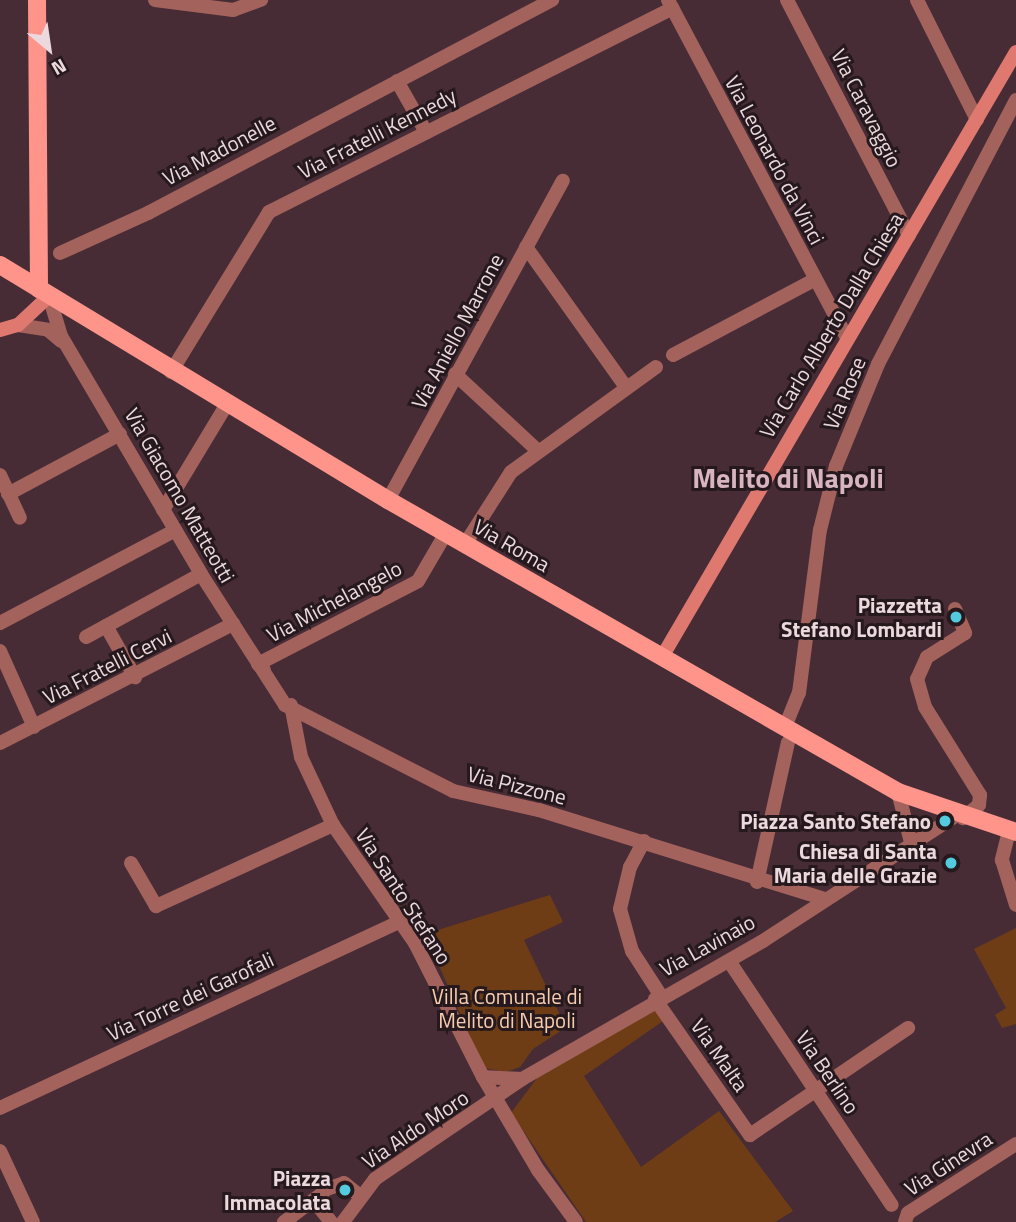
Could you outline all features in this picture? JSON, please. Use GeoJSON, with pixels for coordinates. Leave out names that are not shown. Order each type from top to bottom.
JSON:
{"type":"FeatureCollection","features":[{"type":"Feature","properties":{"kind":"main road"},"geometry":{"type":"LineString","coordinates":[[37,0],[44,293]]}},
{"type":"Feature","properties":{"kind":"main road","name":"Via Roma"},"geometry":{"type":"LineString","coordinates":[[0,265],[171,372],[387,500],[662,657],[787,735],[898,792],[960,816],[1012,831]]}},
{"type":"Feature","properties":{"kind":"street"},"geometry":{"type":"LineString","coordinates":[[155,0],[233,10],[259,1]]}},
{"type":"Feature","properties":{"kind":"street","name":"Via Madonelle"},"geometry":{"type":"LineString","coordinates":[[60,253],[148,213],[552,0]]}},
{"type":"Feature","properties":{"kind":"street","name":"Via Caravaggio"},"geometry":{"type":"LineString","coordinates":[[787,0],[909,235]]}},
{"type":"Feature","properties":{"kind":"street"},"geometry":{"type":"LineString","coordinates":[[917,0],[977,120]]}},
{"type":"Feature","properties":{"kind":"street","name":"Via Fratelli Kennedy"},"geometry":{"type":"LineString","coordinates":[[171,372],[265,215],[670,4]]}},
{"type":"Feature","properties":{"kind":"street","name":"Via Leonardo da Vinci"},"geometry":{"type":"LineString","coordinates":[[670,4],[814,280],[848,338]]}},
{"type":"Feature","properties":{"kind":"street","name":"Via Carlo Alberto Dalla Chiesa"},"geometry":{"type":"LineString","coordinates":[[662,657],[1016,52]]}},
{"type":"Feature","properties":{"kind":"street"},"geometry":{"type":"LineString","coordinates":[[397,81],[426,132]]}},
{"type":"Feature","properties":{"kind":"street","name":"Via Rose"},"geometry":{"type":"LineString","coordinates":[[757,882],[787,735],[799,693],[820,530],[836,466],[878,364],[1016,100]]}},
{"type":"Feature","properties":{"kind":"street","name":"Via Aniello Marrone"},"geometry":{"type":"LineString","coordinates":[[387,500],[437,416],[455,374],[563,181]]}},
{"type":"Feature","properties":{"kind":"street"},"geometry":{"type":"LineString","coordinates":[[526,247],[626,387]]}},
{"type":"Feature","properties":{"kind":"street"},"geometry":{"type":"LineString","coordinates":[[673,355],[814,280]]}},
{"type":"Feature","properties":{"kind":"street","name":"Via Giacomo Matteotti"},"geometry":{"type":"LineString","coordinates":[[44,293],[53,321],[174,531],[258,664],[293,710]]}},
{"type":"Feature","properties":{"kind":"street"},"geometry":{"type":"LineString","coordinates":[[0,330],[18,325],[44,293]]}},
{"type":"Feature","properties":{"kind":"street"},"geometry":{"type":"LineString","coordinates":[[53,321],[68,310]]}},
{"type":"Feature","properties":{"kind":"street","name":"Via Giacomo Matteotti"},"geometry":{"type":"LineString","coordinates":[[18,325],[48,330],[67,346]]}},
{"type":"Feature","properties":{"kind":"street"},"geometry":{"type":"LineString","coordinates":[[465,544],[511,472],[537,450],[656,367]]}},
{"type":"Feature","properties":{"kind":"street"},"geometry":{"type":"LineString","coordinates":[[455,374],[537,450]]}},
{"type":"Feature","properties":{"kind":"street"},"geometry":{"type":"LineString","coordinates":[[163,510],[227,404]]}},
{"type":"Feature","properties":{"kind":"street"},"geometry":{"type":"LineString","coordinates":[[8,494],[120,434]]}},
{"type":"Feature","properties":{"kind":"street"},"geometry":{"type":"LineString","coordinates":[[0,475],[20,518]]}},
{"type":"Feature","properties":{"kind":"street"},"geometry":{"type":"LineString","coordinates":[[0,623],[174,531]]}},
{"type":"Feature","properties":{"kind":"street","name":"Via Michelangelo"},"geometry":{"type":"LineString","coordinates":[[258,664],[418,580],[446,533]]}},
{"type":"Feature","properties":{"kind":"street"},"geometry":{"type":"LineString","coordinates":[[86,637],[201,574]]}},
{"type":"Feature","properties":{"kind":"street"},"geometry":{"type":"LineString","coordinates":[[898,792],[912,846],[979,805],[980,795],[931,719],[917,679],[927,657],[965,633],[955,609]]}},
{"type":"Feature","properties":{"kind":"street","name":"Via Fratelli Cervi"},"geometry":{"type":"LineString","coordinates":[[0,743],[135,677],[233,624]]}},
{"type":"Feature","properties":{"kind":"street"},"geometry":{"type":"LineString","coordinates":[[106,626],[135,677]]}},
{"type":"Feature","properties":{"kind":"street"},"geometry":{"type":"LineString","coordinates":[[0,651],[34,727]]}},
{"type":"Feature","properties":{"kind":"street","name":"Via Santo Stefano"},"geometry":{"type":"LineString","coordinates":[[293,710],[301,757],[333,825],[415,943],[483,1077],[576,1222]]}},
{"type":"Feature","properties":{"kind":"street","name":"Via Pizzone"},"geometry":{"type":"LineString","coordinates":[[293,710],[453,791],[644,841],[757,882],[824,899]]}},
{"type":"Feature","properties":{"kind":"street"},"geometry":{"type":"LineString","coordinates":[[131,863],[156,906],[333,825]]}},
{"type":"Feature","properties":{"kind":"street"},"geometry":{"type":"LineString","coordinates":[[1012,831],[1002,860],[1016,905]]}},
{"type":"Feature","properties":{"kind":"street","name":"Via Malta"},"geometry":{"type":"LineString","coordinates":[[644,841],[627,876],[620,909],[632,951],[658,997],[750,1135],[815,1091]]}},
{"type":"Feature","properties":{"kind":"street","name":"Via Lavinaio"},"geometry":{"type":"LineString","coordinates":[[497,1100],[522,1079],[658,997],[729,961],[912,846]]}},
{"type":"Feature","properties":{"kind":"street","name":"Via Torre dei Garofali"},"geometry":{"type":"LineString","coordinates":[[0,1108],[398,922]]}},
{"type":"Feature","properties":{"kind":"street","name":"Via Berlino"},"geometry":{"type":"LineString","coordinates":[[729,961],[892,1205]]}},
{"type":"Feature","properties":{"kind":"street"},"geometry":{"type":"LineString","coordinates":[[815,1091],[908,1028]]}},
{"type":"Feature","properties":{"kind":"street"},"geometry":{"type":"LineString","coordinates":[[483,1077],[522,1079]]}},
{"type":"Feature","properties":{"kind":"street","name":"Via Aldo Moro"},"geometry":{"type":"LineString","coordinates":[[343,1222],[359,1195],[387,1170],[497,1100]]}},
{"type":"Feature","properties":{"kind":"street","name":"Via Ginevra"},"geometry":{"type":"LineString","coordinates":[[904,1220],[1016,1144]]}},
{"type":"Feature","properties":{"kind":"street"},"geometry":{"type":"LineString","coordinates":[[0,1151],[33,1222]]}},
{"type":"Feature","properties":{"kind":"street"},"geometry":{"type":"LineString","coordinates":[[284,1222],[315,1202],[330,1186],[387,1170]]}},
{"type":"Feature","properties":{"kind":"street"},"geometry":{"type":"LineString","coordinates":[[348,1183],[359,1195]]}},
{"type":"Feature","properties":{"kind":"street"},"geometry":{"type":"LineString","coordinates":[[315,1202],[331,1222]]}},
{"type":"Feature","properties":{"kind":"green space","name":"Villa Comunale di Melito di Napoli"},"geometry":{"type":"Polygon","coordinates":[[[550,895],[563,922],[524,940],[560,1015],[573,1023],[533,1049],[520,1067],[506,1072],[484,1068],[425,934],[550,895]]]}},
{"type":"Feature","properties":{"kind":"green space"},"geometry":{"type":"Polygon","coordinates":[[[1016,928],[1016,1024],[1002,1028],[995,1015],[1006,1008],[974,949],[1016,928]]]}},
{"type":"Feature","properties":{"kind":"green space"},"geometry":{"type":"Polygon","coordinates":[[[653,1005],[663,1021],[584,1076],[641,1167],[719,1111],[793,1211],[775,1222],[586,1222],[511,1113],[540,1074],[653,1005]]]}},
{"type":"Feature","properties":{"kind":"place","name":"Piazzetta Stefano Lombardi"},"geometry":{"type":"Point","coordinates":[956,617]}},
{"type":"Feature","properties":{"kind":"place","name":"Piazza Santo Stefano"},"geometry":{"type":"Point","coordinates":[945,821]}},
{"type":"Feature","properties":{"kind":"place","name":"Chiesa di Santa Maria delle Grazie"},"geometry":{"type":"Point","coordinates":[951,863]}},
{"type":"Feature","properties":{"kind":"place","name":"Piazza Immacolata"},"geometry":{"type":"Point","coordinates":[345,1190]}},
{"type":"Feature","properties":{"kind":"district","name":"Melito di Napoli"},"geometry":{"type":"Point","coordinates":[788,478]}}]}
